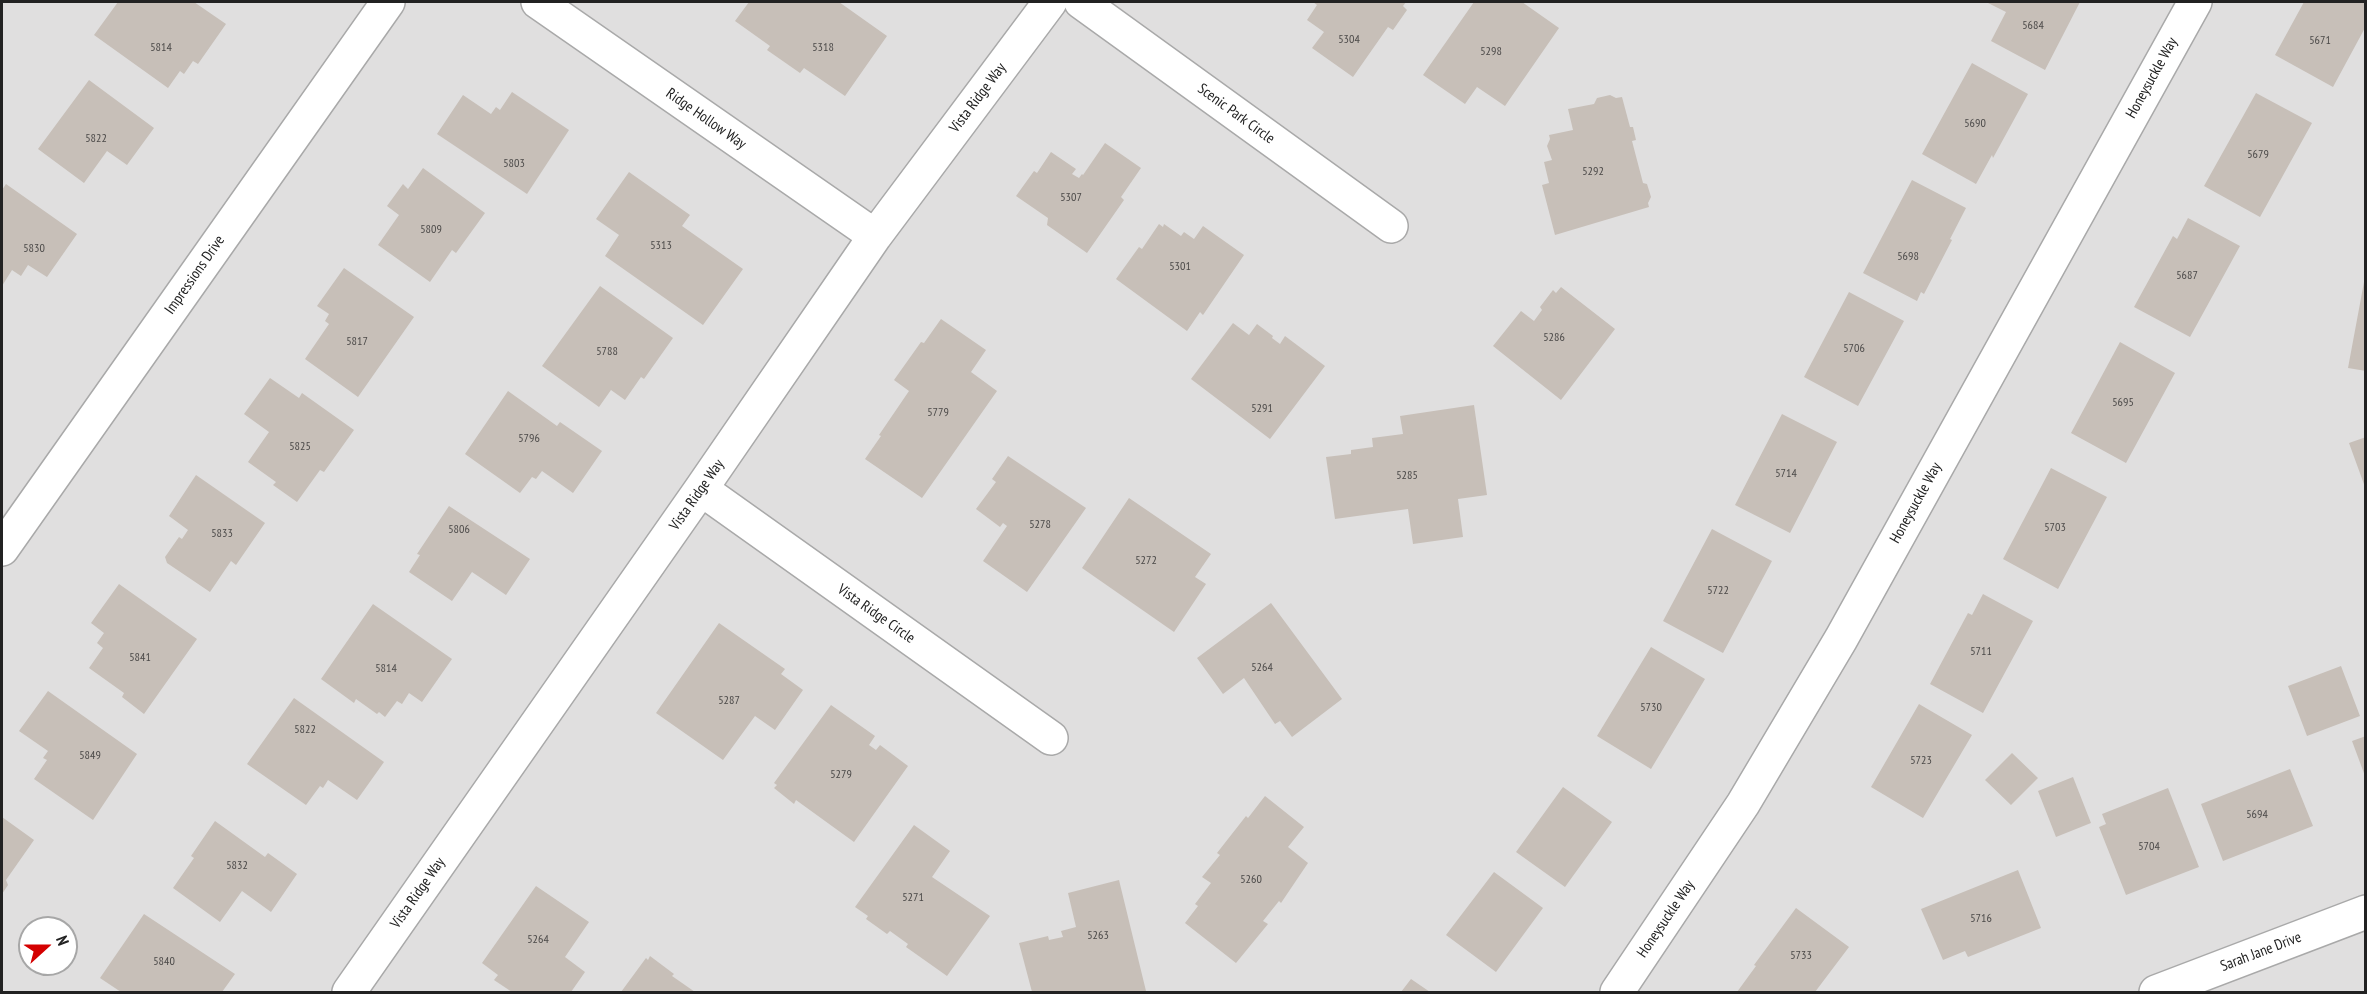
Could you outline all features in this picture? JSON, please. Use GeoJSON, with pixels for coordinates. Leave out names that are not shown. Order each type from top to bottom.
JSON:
{"type":"FeatureCollection","features":[{"type":"Feature","properties":{"kind":"street","name":"Impressions Drive"},"geometry":{"type":"LineString","coordinates":[[2,549],[388,2]]}},
{"type":"Feature","properties":{"kind":"street","name":"Ridge Hollow Way"},"geometry":{"type":"LineString","coordinates":[[538,2],[874,236]]}},
{"type":"Feature","properties":{"kind":"street","name":"Vista Ridge Way"},"geometry":{"type":"LineString","coordinates":[[349,993],[701,489],[874,236],[1050,2]]}},
{"type":"Feature","properties":{"kind":"street","name":"Scenic Park Circle"},"geometry":{"type":"LineString","coordinates":[[1081,2],[1390,226]]}},
{"type":"Feature","properties":{"kind":"street","name":"Honeysuckle Way"},"geometry":{"type":"LineString","coordinates":[[1617,993],[1743,804],[1841,639],[2195,2]]}},
{"type":"Feature","properties":{"kind":"street","name":"Vista Ridge Circle"},"geometry":{"type":"LineString","coordinates":[[701,489],[1051,738]]}},
{"type":"Feature","properties":{"kind":"street","name":"Sarah Jane Drive"},"geometry":{"type":"LineString","coordinates":[[2157,993],[2366,912]]}},
{"type":"Feature","properties":{"kind":"shaded area"},"geometry":{"type":"Polygon","coordinates":[[[2,2],[2365,2],[2365,992],[2,992],[2,2]]]}},
{"type":"Feature","properties":{"kind":"building"},"geometry":{"type":"Polygon","coordinates":[[[118,2],[194,2],[226,24],[198,64],[193,61],[184,74],[180,71],[168,88],[94,35],[118,2]]]}},
{"type":"Feature","properties":{"kind":"building"},"geometry":{"type":"Polygon","coordinates":[[[749,2],[839,2],[887,36],[845,96],[804,68],[800,73],[767,50],[770,46],[735,21],[749,2]]]}},
{"type":"Feature","properties":{"kind":"building"},"geometry":{"type":"Polygon","coordinates":[[[1313,2],[1406,2],[1403,6],[1407,10],[1393,30],[1388,27],[1353,77],[1312,48],[1324,32],[1307,20],[1317,5],[1313,2]]]}},
{"type":"Feature","properties":{"kind":"building"},"geometry":{"type":"Polygon","coordinates":[[[1474,2],[1522,2],[1559,28],[1505,106],[1477,87],[1465,104],[1423,75],[1474,2]]]}},
{"type":"Feature","properties":{"kind":"building"},"geometry":{"type":"Polygon","coordinates":[[[1986,2],[2080,2],[2045,70],[1991,41],[2006,12],[1986,2]]]}},
{"type":"Feature","properties":{"kind":"building"},"geometry":{"type":"Polygon","coordinates":[[[2304,2],[2366,2],[2366,26],[2333,87],[2275,55],[2304,2]]]}},
{"type":"Feature","properties":{"kind":"building"},"geometry":{"type":"Polygon","coordinates":[[[1972,63],[2028,94],[1976,184],[1922,154],[1972,63]]]}},
{"type":"Feature","properties":{"kind":"building"},"geometry":{"type":"Polygon","coordinates":[[[89,80],[154,128],[127,165],[107,151],[84,183],[38,149],[89,80]]]}},
{"type":"Feature","properties":{"kind":"building"},"geometry":{"type":"Polygon","coordinates":[[[512,92],[569,130],[527,194],[437,134],[463,95],[491,114],[496,107],[500,110],[512,92]]]}},
{"type":"Feature","properties":{"kind":"building"},"geometry":{"type":"Polygon","coordinates":[[[2256,93],[2312,123],[2260,217],[2204,186],[2256,93]]]}},
{"type":"Feature","properties":{"kind":"building"},"geometry":{"type":"Polygon","coordinates":[[[1610,95],[1616,98],[1622,97],[1630,127],[1633,127],[1636,140],[1632,141],[1643,183],[1647,184],[1651,197],[1649,207],[1555,235],[1542,185],[1549,183],[1544,162],[1552,160],[1547,146],[1549,135],[1573,130],[1568,109],[1594,104],[1597,98],[1610,95]]]}},
{"type":"Feature","properties":{"kind":"building"},"geometry":{"type":"Polygon","coordinates":[[[1105,143],[1141,168],[1121,197],[1124,200],[1087,253],[1047,225],[1048,218],[1016,196],[1034,171],[1037,173],[1051,152],[1076,169],[1072,174],[1079,178],[1105,143]]]}},
{"type":"Feature","properties":{"kind":"building"},"geometry":{"type":"Polygon","coordinates":[[[423,168],[485,213],[456,253],[452,250],[430,282],[378,245],[399,215],[387,206],[403,184],[408,189],[423,168]]]}},
{"type":"Feature","properties":{"kind":"building"},"geometry":{"type":"Polygon","coordinates":[[[629,172],[690,215],[682,226],[743,269],[703,325],[605,256],[619,235],[596,219],[629,172]]]}},
{"type":"Feature","properties":{"kind":"building"},"geometry":{"type":"Polygon","coordinates":[[[1912,180],[1966,208],[1924,294],[1921,292],[1917,301],[1863,273],[1912,180]]]}},
{"type":"Feature","properties":{"kind":"building"},"geometry":{"type":"Polygon","coordinates":[[[6,184],[77,234],[47,277],[28,265],[21,276],[12,270],[2,286],[2,190],[6,184]]]}},
{"type":"Feature","properties":{"kind":"building"},"geometry":{"type":"Polygon","coordinates":[[[2188,218],[2240,246],[2190,337],[2134,307],[2173,236],[2177,239],[2188,218]]]}},
{"type":"Feature","properties":{"kind":"building"},"geometry":{"type":"Polygon","coordinates":[[[1159,224],[1163,227],[1164,224],[1181,236],[1184,232],[1194,239],[1203,226],[1244,255],[1203,315],[1200,312],[1187,331],[1116,279],[1139,247],[1142,249],[1159,224]]]}},
{"type":"Feature","properties":{"kind":"building"},"geometry":{"type":"Polygon","coordinates":[[[344,268],[414,317],[358,397],[305,359],[329,324],[325,321],[329,314],[317,306],[344,268]]]}},
{"type":"Feature","properties":{"kind":"building"},"geometry":{"type":"Polygon","coordinates":[[[2364,282],[2366,282],[2366,371],[2348,368],[2364,282]]]}},
{"type":"Feature","properties":{"kind":"building"},"geometry":{"type":"Polygon","coordinates":[[[600,286],[673,338],[644,379],[641,377],[625,400],[611,390],[599,407],[542,366],[600,286]]]}},
{"type":"Feature","properties":{"kind":"building"},"geometry":{"type":"Polygon","coordinates":[[[1561,287],[1615,329],[1561,400],[1493,346],[1521,311],[1534,321],[1542,310],[1540,307],[1553,290],[1556,293],[1561,287]]]}},
{"type":"Feature","properties":{"kind":"building"},"geometry":{"type":"Polygon","coordinates":[[[1849,292],[1904,321],[1858,406],[1804,377],[1849,292]]]}},
{"type":"Feature","properties":{"kind":"building"},"geometry":{"type":"Polygon","coordinates":[[[941,319],[986,350],[971,372],[997,391],[922,498],[865,459],[909,391],[894,380],[921,342],[924,343],[941,319]]]}},
{"type":"Feature","properties":{"kind":"building"},"geometry":{"type":"Polygon","coordinates":[[[1233,323],[1249,335],[1257,324],[1280,344],[1285,336],[1325,366],[1270,439],[1191,379],[1233,323]]]}},
{"type":"Feature","properties":{"kind":"building"},"geometry":{"type":"Polygon","coordinates":[[[2120,342],[2175,373],[2126,463],[2071,433],[2120,342]]]}},
{"type":"Feature","properties":{"kind":"building"},"geometry":{"type":"Polygon","coordinates":[[[270,378],[299,398],[302,393],[354,430],[324,472],[320,470],[297,502],[273,485],[276,482],[248,462],[269,432],[244,414],[270,378]]]}},
{"type":"Feature","properties":{"kind":"building"},"geometry":{"type":"Polygon","coordinates":[[[508,391],[557,426],[560,422],[602,451],[573,493],[542,471],[536,479],[532,477],[520,493],[465,454],[508,391]]]}},
{"type":"Feature","properties":{"kind":"building"},"geometry":{"type":"Polygon","coordinates":[[[1474,405],[1487,495],[1458,499],[1463,537],[1413,544],[1408,509],[1335,519],[1326,457],[1351,454],[1351,450],[1373,447],[1372,438],[1403,434],[1400,416],[1474,405]]]}},
{"type":"Feature","properties":{"kind":"building"},"geometry":{"type":"Polygon","coordinates":[[[1782,414],[1837,442],[1790,533],[1735,505],[1782,414]]]}},
{"type":"Feature","properties":{"kind":"building"},"geometry":{"type":"Polygon","coordinates":[[[2366,437],[2366,487],[2365,487],[2349,443],[2366,437]]]}},
{"type":"Feature","properties":{"kind":"building"},"geometry":{"type":"Polygon","coordinates":[[[1008,456],[1086,508],[1027,592],[983,561],[1007,526],[1003,523],[1000,527],[976,509],[996,482],[992,479],[1008,456]]]}},
{"type":"Feature","properties":{"kind":"building"},"geometry":{"type":"Polygon","coordinates":[[[2051,468],[2107,497],[2058,589],[2003,559],[2051,468]]]}},
{"type":"Feature","properties":{"kind":"building"},"geometry":{"type":"Polygon","coordinates":[[[196,475],[265,523],[236,565],[231,561],[210,592],[167,563],[165,557],[179,537],[182,539],[188,530],[169,516],[196,475]]]}},
{"type":"Feature","properties":{"kind":"building"},"geometry":{"type":"Polygon","coordinates":[[[1129,498],[1211,554],[1195,577],[1206,584],[1174,632],[1082,568],[1129,498]]]}},
{"type":"Feature","properties":{"kind":"building"},"geometry":{"type":"Polygon","coordinates":[[[449,506],[530,559],[506,595],[472,572],[452,601],[409,572],[420,555],[417,554],[449,506]]]}},
{"type":"Feature","properties":{"kind":"building"},"geometry":{"type":"Polygon","coordinates":[[[1712,529],[1772,561],[1723,653],[1663,621],[1712,529]]]}},
{"type":"Feature","properties":{"kind":"building"},"geometry":{"type":"Polygon","coordinates":[[[119,584],[197,639],[144,714],[122,697],[124,693],[89,668],[103,648],[97,643],[104,633],[91,623],[119,584]]]}},
{"type":"Feature","properties":{"kind":"building"},"geometry":{"type":"Polygon","coordinates":[[[1983,594],[2033,621],[1983,713],[1930,684],[1968,613],[1972,615],[1983,594]]]}},
{"type":"Feature","properties":{"kind":"building"},"geometry":{"type":"Polygon","coordinates":[[[1271,603],[1342,699],[1292,737],[1280,721],[1275,724],[1244,678],[1223,694],[1197,658],[1271,603]]]}},
{"type":"Feature","properties":{"kind":"building"},"geometry":{"type":"Polygon","coordinates":[[[373,604],[452,659],[422,702],[409,693],[402,704],[397,701],[385,717],[356,699],[354,703],[321,679],[373,604]]]}},
{"type":"Feature","properties":{"kind":"building"},"geometry":{"type":"Polygon","coordinates":[[[719,623],[785,669],[781,674],[803,690],[775,730],[755,716],[723,760],[656,713],[719,623]]]}},
{"type":"Feature","properties":{"kind":"building"},"geometry":{"type":"Polygon","coordinates":[[[1651,647],[1705,679],[1651,769],[1597,736],[1651,647]]]}},
{"type":"Feature","properties":{"kind":"building"},"geometry":{"type":"Polygon","coordinates":[[[2341,666],[2360,716],[2307,736],[2288,686],[2341,666]]]}},
{"type":"Feature","properties":{"kind":"building"},"geometry":{"type":"Polygon","coordinates":[[[48,691],[137,754],[93,820],[34,779],[47,760],[43,758],[48,751],[19,731],[48,691]]]}},
{"type":"Feature","properties":{"kind":"building"},"geometry":{"type":"Polygon","coordinates":[[[294,698],[384,762],[357,800],[328,780],[323,788],[320,786],[306,805],[247,764],[294,698]]]}},
{"type":"Feature","properties":{"kind":"building"},"geometry":{"type":"Polygon","coordinates":[[[1919,704],[1972,735],[1923,818],[1871,787],[1919,704]]]}},
{"type":"Feature","properties":{"kind":"building"},"geometry":{"type":"Polygon","coordinates":[[[831,705],[875,736],[869,745],[876,750],[880,745],[908,766],[854,842],[796,800],[794,804],[774,788],[777,785],[774,783],[831,705]]]}},
{"type":"Feature","properties":{"kind":"building"},"geometry":{"type":"Polygon","coordinates":[[[2366,736],[2366,776],[2365,776],[2352,741],[2366,736]]]}},
{"type":"Feature","properties":{"kind":"building"},"geometry":{"type":"Polygon","coordinates":[[[2012,753],[2038,778],[2011,805],[1985,780],[2012,753]]]}},
{"type":"Feature","properties":{"kind":"building"},"geometry":{"type":"Polygon","coordinates":[[[2290,769],[2313,826],[2223,861],[2201,804],[2290,769]]]}},
{"type":"Feature","properties":{"kind":"building"},"geometry":{"type":"Polygon","coordinates":[[[2073,777],[2091,823],[2056,837],[2038,791],[2073,777]]]}},
{"type":"Feature","properties":{"kind":"building"},"geometry":{"type":"Polygon","coordinates":[[[1563,787],[1612,822],[1565,887],[1516,852],[1563,787]]]}},
{"type":"Feature","properties":{"kind":"building"},"geometry":{"type":"Polygon","coordinates":[[[2168,788],[2199,867],[2126,895],[2099,827],[2106,824],[2102,814],[2168,788]]]}},
{"type":"Feature","properties":{"kind":"building"},"geometry":{"type":"Polygon","coordinates":[[[1265,796],[1304,827],[1288,847],[1308,863],[1281,903],[1279,901],[1263,921],[1268,924],[1236,963],[1185,923],[1198,906],[1195,904],[1211,883],[1202,877],[1220,855],[1217,853],[1265,796]]]}},
{"type":"Feature","properties":{"kind":"building"},"geometry":{"type":"Polygon","coordinates":[[[2,817],[34,840],[6,880],[8,885],[2,894],[2,817]]]}},
{"type":"Feature","properties":{"kind":"building"},"geometry":{"type":"Polygon","coordinates":[[[215,821],[265,857],[268,853],[297,874],[271,912],[242,891],[220,922],[173,888],[194,858],[191,856],[215,821]]]}},
{"type":"Feature","properties":{"kind":"building"},"geometry":{"type":"Polygon","coordinates":[[[914,825],[950,851],[932,877],[990,916],[947,976],[906,947],[908,944],[890,931],[887,934],[866,919],[868,916],[855,907],[914,825]]]}},
{"type":"Feature","properties":{"kind":"building"},"geometry":{"type":"Polygon","coordinates":[[[2018,870],[2041,928],[1968,957],[1965,951],[1943,960],[1921,909],[2018,870]]]}},
{"type":"Feature","properties":{"kind":"building"},"geometry":{"type":"Polygon","coordinates":[[[1494,872],[1543,908],[1496,972],[1446,935],[1494,872]]]}},
{"type":"Feature","properties":{"kind":"building"},"geometry":{"type":"Polygon","coordinates":[[[1119,880],[1146,991],[1032,992],[1019,943],[1048,936],[1049,940],[1063,937],[1061,931],[1076,927],[1068,893],[1119,880]]]}},
{"type":"Feature","properties":{"kind":"building"},"geometry":{"type":"Polygon","coordinates":[[[536,886],[589,922],[565,957],[585,972],[571,992],[512,992],[494,980],[498,975],[482,963],[536,886]]]}},
{"type":"Feature","properties":{"kind":"building"},"geometry":{"type":"Polygon","coordinates":[[[1796,908],[1849,947],[1815,992],[1737,992],[1756,966],[1754,965],[1796,908]]]}},
{"type":"Feature","properties":{"kind":"building"},"geometry":{"type":"Polygon","coordinates":[[[144,914],[235,974],[222,992],[121,992],[100,978],[144,914]]]}},
{"type":"Feature","properties":{"kind":"building"},"geometry":{"type":"Polygon","coordinates":[[[650,956],[674,974],[672,976],[695,992],[621,992],[646,958],[648,960],[650,956]]]}},
{"type":"Feature","properties":{"kind":"building"},"geometry":{"type":"Polygon","coordinates":[[[1411,979],[1430,992],[1401,992],[1411,979]]]}}]}
